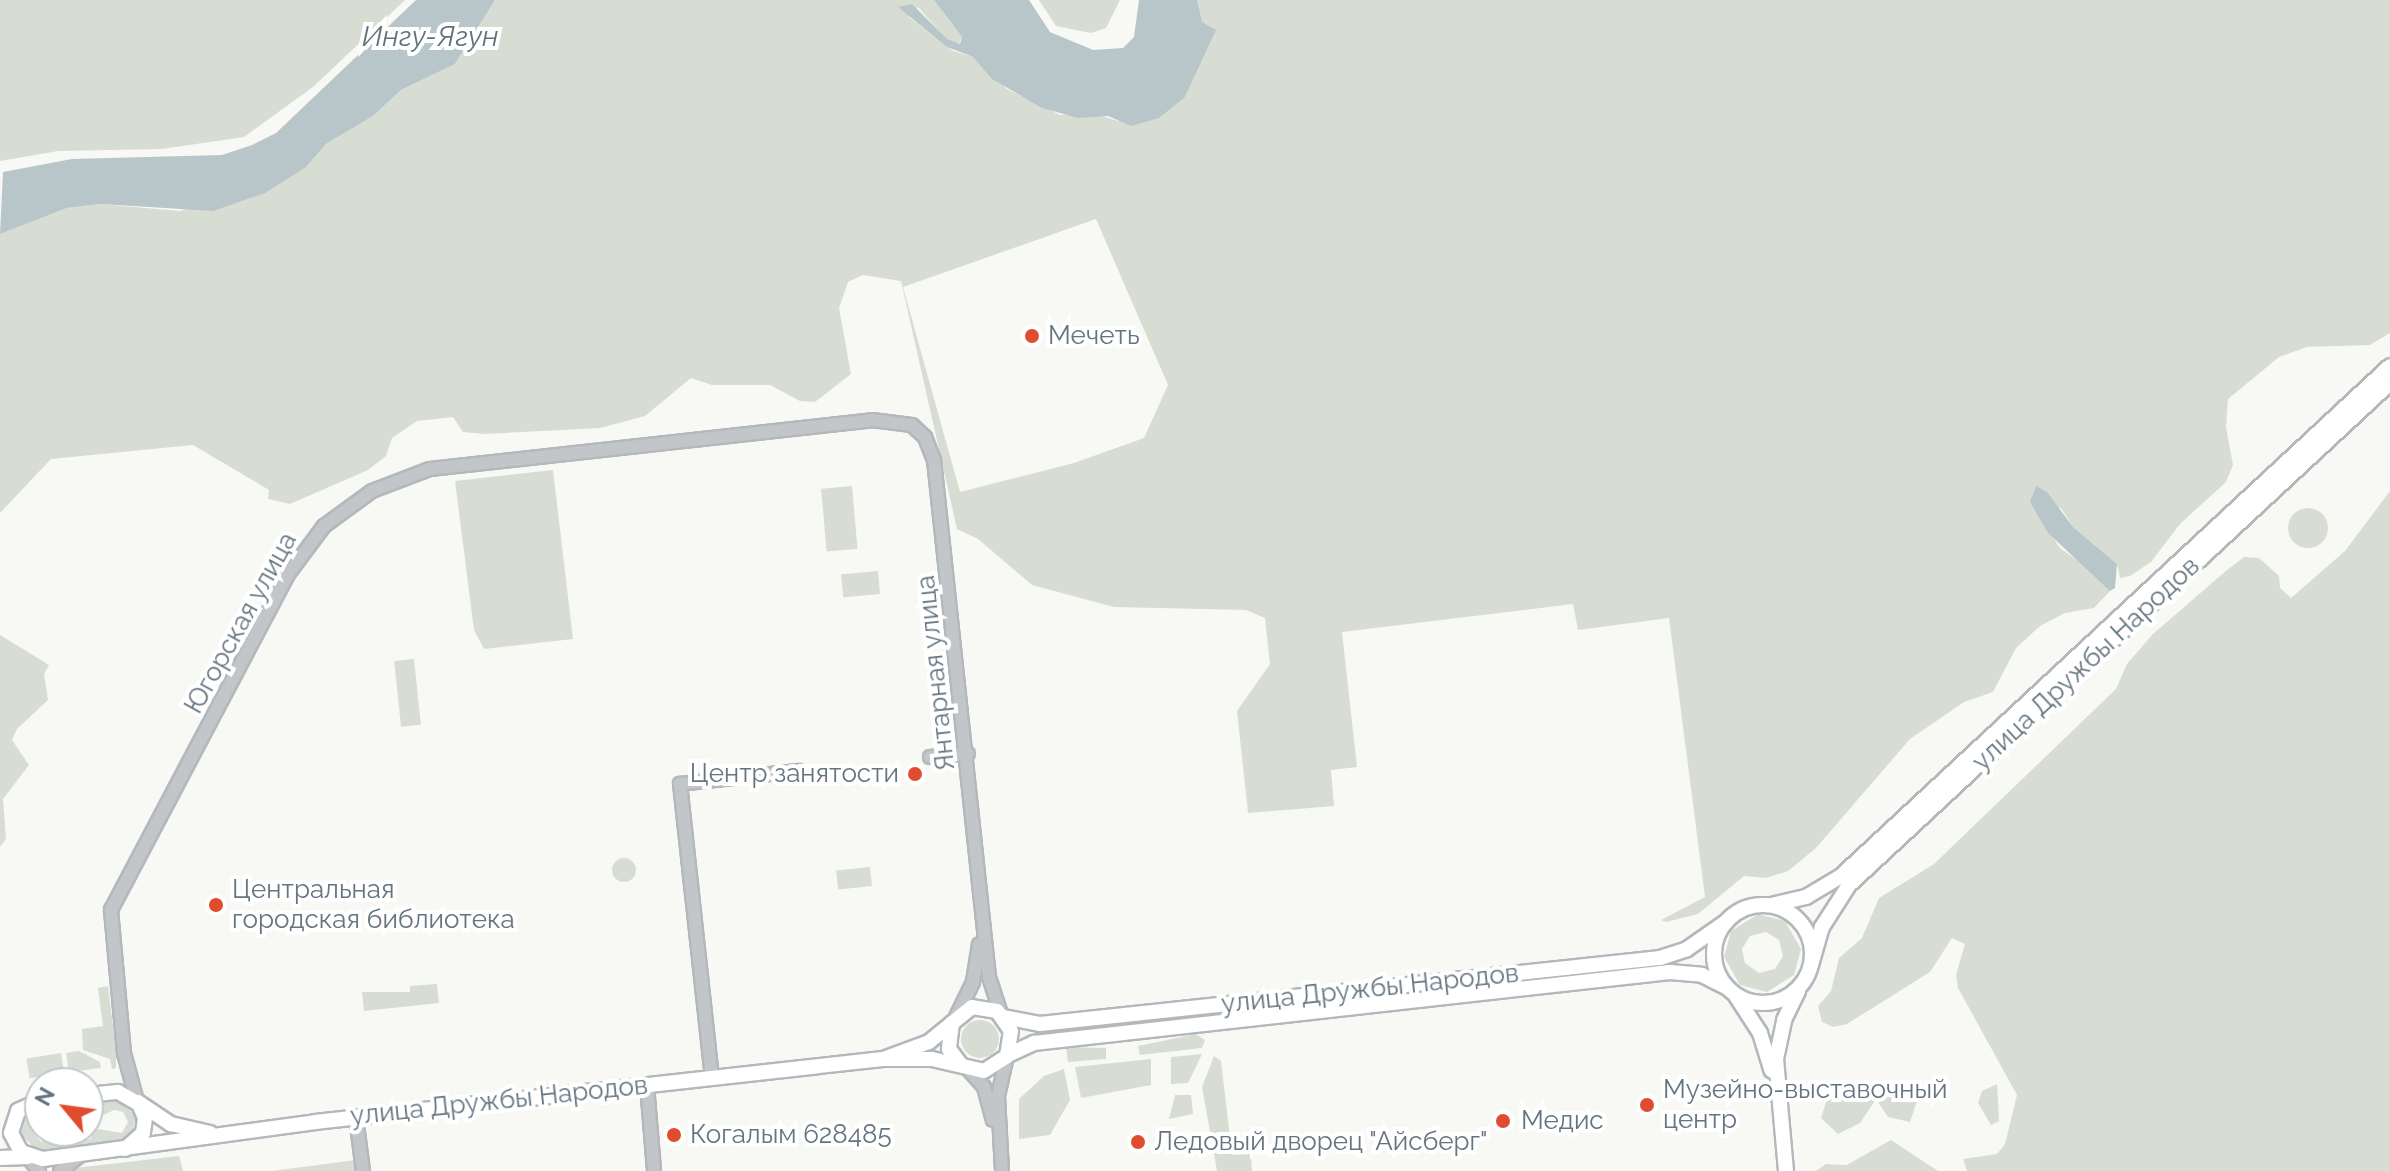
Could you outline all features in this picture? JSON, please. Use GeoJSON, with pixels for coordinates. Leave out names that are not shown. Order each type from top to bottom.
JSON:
{"type":"FeatureCollection","features":[{"type":"Feature","properties":{"kind":"main road","name":"улица Дружбы Народов"},"geometry":{"type":"LineString","coordinates":[[1771,905],[1806,897],[1841,876],[2390,366]]}},
{"type":"Feature","properties":{"kind":"main road","name":"улица Дружбы Народов"},"geometry":{"type":"LineString","coordinates":[[1811,965],[1822,927],[1849,885],[2390,383]]}},
{"type":"Feature","properties":{"kind":"main road"},"geometry":{"type":"LineString","coordinates":[[1777,1096],[1781,1031],[1811,965],[1806,929],[1791,913],[1771,905],[1749,907],[1727,921],[1714,955],[1731,991],[1760,1033],[1777,1096],[1786,1171]]}},
{"type":"Feature","properties":{"kind":"main road","name":"улица Дружбы Народов"},"geometry":{"type":"LineString","coordinates":[[1003,1016],[1040,1024],[1660,958],[1687,949],[1727,921]]}},
{"type":"Feature","properties":{"kind":"main road","name":"улица Дружбы Народов"},"geometry":{"type":"LineString","coordinates":[[1007,1056],[1022,1046],[1044,1042],[1670,972],[1702,975],[1731,991]]}},
{"type":"Feature","properties":{"kind":"main road"},"geometry":{"type":"LineString","coordinates":[[1731,991],[1752,1002],[1774,1002],[1804,980]]}},
{"type":"Feature","properties":{"kind":"main road"},"geometry":{"type":"LineString","coordinates":[[977,1007],[1003,1016],[1012,1035],[1007,1056],[990,1070],[932,1059],[883,1059],[929,1042],[954,1020],[977,1007]]}},
{"type":"Feature","properties":{"kind":"main road"},"geometry":{"type":"LineString","coordinates":[[954,1020],[949,1049],[965,1067]]}},
{"type":"Feature","properties":{"kind":"main road","name":"улица Дружбы Народов"},"geometry":{"type":"LineString","coordinates":[[0,1158],[83,1155],[356,1117],[883,1059]]}},
{"type":"Feature","properties":{"kind":"main road"},"geometry":{"type":"LineString","coordinates":[[104,1094],[123,1093],[171,1124],[222,1134]]}},
{"type":"Feature","properties":{"kind":"main road"},"geometry":{"type":"LineString","coordinates":[[117,1151],[133,1145],[143,1133],[145,1118],[137,1101]]}},
{"type":"Feature","properties":{"kind":"main road"},"geometry":{"type":"LineString","coordinates":[[0,1124],[23,1106]]}},
{"type":"Feature","properties":{"kind":"main road"},"geometry":{"type":"LineString","coordinates":[[23,1106],[13,1118],[11,1133],[28,1157]]}},
{"type":"Feature","properties":{"kind":"street","name":"Югорская улица"},"geometry":{"type":"LineString","coordinates":[[137,1101],[124,1053],[109,935],[113,905],[289,573],[339,513],[389,483],[446,466],[872,420],[905,421],[922,432]]}},
{"type":"Feature","properties":{"kind":"street","name":"Янтарная улица"},"geometry":{"type":"LineString","coordinates":[[922,432],[934,460],[968,754],[981,913]]}},
{"type":"Feature","properties":{"kind":"street"},"geometry":{"type":"LineString","coordinates":[[930,757],[968,754]]}},
{"type":"Feature","properties":{"kind":"street"},"geometry":{"type":"LineString","coordinates":[[712,1078],[680,784],[798,771]]}},
{"type":"Feature","properties":{"kind":"street"},"geometry":{"type":"LineString","coordinates":[[981,913],[991,987],[1003,1016]]}},
{"type":"Feature","properties":{"kind":"street"},"geometry":{"type":"LineString","coordinates":[[954,1020],[976,973],[981,913]]}},
{"type":"Feature","properties":{"kind":"street"},"geometry":{"type":"LineString","coordinates":[[104,1088],[119,1077],[124,1053]]}},
{"type":"Feature","properties":{"kind":"street"},"geometry":{"type":"LineString","coordinates":[[1002,1171],[999,1084],[1007,1056]]}},
{"type":"Feature","properties":{"kind":"street"},"geometry":{"type":"LineString","coordinates":[[965,1067],[987,1094],[999,1143]]}},
{"type":"Feature","properties":{"kind":"street"},"geometry":{"type":"LineString","coordinates":[[647,1085],[654,1171]]}},
{"type":"Feature","properties":{"kind":"street"},"geometry":{"type":"LineString","coordinates":[[356,1117],[363,1171]]}},
{"type":"Feature","properties":{"kind":"street"},"geometry":{"type":"LineString","coordinates":[[60,1171],[83,1155]]}},
{"type":"Feature","properties":{"kind":"street"},"geometry":{"type":"LineString","coordinates":[[28,1157],[39,1171]]}},
{"type":"Feature","properties":{"kind":"shaded area"},"geometry":{"type":"Polygon","coordinates":[[[0,0],[405,0],[313,87],[244,137],[162,149],[58,151],[0,161],[0,0]]]}},
{"type":"Feature","properties":{"kind":"shaded area"},"geometry":{"type":"Polygon","coordinates":[[[495,0],[934,0],[962,37],[959,44],[946,39],[918,7],[909,17],[953,51],[973,57],[1007,89],[1060,115],[1096,114],[1118,121],[1185,97],[1205,53],[1197,0],[2390,0],[2390,333],[2370,345],[2307,347],[2279,357],[2228,399],[2226,427],[2233,465],[2226,482],[2180,524],[2151,562],[2130,576],[2120,578],[2117,564],[2073,527],[2061,508],[2030,502],[2060,548],[2097,574],[2110,591],[2094,608],[2065,613],[2040,626],[2016,648],[1993,692],[1964,702],[1910,739],[1816,848],[1788,871],[1766,878],[1744,876],[1698,914],[1666,922],[1661,920],[1705,897],[1669,618],[1578,630],[1573,604],[1342,632],[1357,767],[1331,770],[1334,806],[1248,813],[1237,711],[1270,664],[1265,618],[1246,610],[1114,607],[1032,585],[978,539],[957,529],[901,281],[863,275],[848,282],[839,308],[851,374],[815,402],[800,401],[770,385],[712,385],[691,378],[645,416],[600,428],[485,434],[463,432],[453,417],[417,421],[392,438],[386,456],[368,470],[290,504],[268,499],[269,490],[193,445],[51,459],[0,513],[0,234],[67,208],[101,204],[180,211],[306,167],[326,144],[373,116],[401,90],[455,64],[495,0]],[[1096,219],[903,287],[960,492],[1074,463],[1144,438],[1168,385],[1096,219]]]}},
{"type":"Feature","properties":{"kind":"shaded area"},"geometry":{"type":"Polygon","coordinates":[[[1039,0],[1120,0],[1106,28],[1091,33],[1056,26],[1039,0]]]}},
{"type":"Feature","properties":{"kind":"shaded area"},"geometry":{"type":"Polygon","coordinates":[[[553,470],[573,639],[484,649],[474,630],[455,481],[553,470]]]}},
{"type":"Feature","properties":{"kind":"shaded area"},"geometry":{"type":"Polygon","coordinates":[[[852,486],[857,549],[827,551],[821,489],[852,486]]]}},
{"type":"Feature","properties":{"kind":"shaded area"},"geometry":{"type":"Polygon","coordinates":[[[2390,491],[2390,1171],[1967,1171],[1963,1159],[1997,1154],[2005,1144],[2017,1095],[1958,988],[1956,975],[1965,944],[1952,938],[1930,972],[1847,1024],[1833,1027],[1822,1022],[1818,1006],[1831,991],[1839,958],[1862,938],[1879,898],[1934,864],[2116,689],[2127,664],[2153,634],[2227,570],[2244,557],[2259,558],[2279,576],[2280,588],[2291,598],[2345,551],[2390,491]]]}},
{"type":"Feature","properties":{"kind":"shaded area"},"geometry":{"type":"Polygon","coordinates":[[[2308,508],[2322,514],[2328,528],[2322,542],[2308,548],[2294,542],[2288,528],[2294,514],[2308,508]]]}},
{"type":"Feature","properties":{"kind":"shaded area"},"geometry":{"type":"Polygon","coordinates":[[[878,571],[880,594],[843,597],[841,574],[878,571]]]}},
{"type":"Feature","properties":{"kind":"shaded area"},"geometry":{"type":"Polygon","coordinates":[[[0,635],[49,665],[44,674],[48,700],[17,729],[12,740],[29,765],[3,799],[6,839],[0,847],[0,635]]]}},
{"type":"Feature","properties":{"kind":"shaded area"},"geometry":{"type":"Polygon","coordinates":[[[414,659],[421,725],[401,727],[394,661],[414,659]]]}},
{"type":"Feature","properties":{"kind":"shaded area"},"geometry":{"type":"Polygon","coordinates":[[[624,858],[635,865],[636,870],[629,881],[624,882],[613,875],[612,870],[619,859],[624,858]]]}},
{"type":"Feature","properties":{"kind":"shaded area"},"geometry":{"type":"Polygon","coordinates":[[[870,867],[872,886],[838,889],[836,871],[870,867]]]}},
{"type":"Feature","properties":{"kind":"shaded area"},"geometry":{"type":"Polygon","coordinates":[[[1758,914],[1785,921],[1801,949],[1794,975],[1767,992],[1740,985],[1724,957],[1731,931],[1758,914]],[[1766,932],[1750,936],[1742,949],[1745,963],[1759,973],[1775,969],[1783,956],[1779,940],[1766,932]]]}},
{"type":"Feature","properties":{"kind":"shaded area"},"geometry":{"type":"Polygon","coordinates":[[[437,984],[439,1003],[364,1011],[362,992],[410,992],[410,986],[437,984]]]}},
{"type":"Feature","properties":{"kind":"shaded area"},"geometry":{"type":"Polygon","coordinates":[[[108,986],[116,1051],[116,1068],[112,1069],[110,1059],[83,1050],[82,1029],[103,1026],[98,988],[108,986]]]}},
{"type":"Feature","properties":{"kind":"shaded area"},"geometry":{"type":"Polygon","coordinates":[[[980,1020],[993,1026],[999,1039],[993,1052],[980,1058],[967,1052],[961,1039],[967,1026],[980,1020]]]}},
{"type":"Feature","properties":{"kind":"shaded area"},"geometry":{"type":"Polygon","coordinates":[[[1196,1034],[1205,1040],[1202,1048],[1140,1055],[1138,1046],[1196,1034]]]}},
{"type":"Feature","properties":{"kind":"shaded area"},"geometry":{"type":"Polygon","coordinates":[[[1066,1047],[1106,1048],[1106,1059],[1068,1062],[1066,1047]]]}},
{"type":"Feature","properties":{"kind":"shaded area"},"geometry":{"type":"Polygon","coordinates":[[[79,1051],[100,1062],[101,1067],[68,1067],[66,1053],[79,1051]]]}},
{"type":"Feature","properties":{"kind":"shaded area"},"geometry":{"type":"Polygon","coordinates":[[[61,1053],[63,1067],[28,1067],[26,1058],[61,1053]]]}},
{"type":"Feature","properties":{"kind":"shaded area"},"geometry":{"type":"Polygon","coordinates":[[[1202,1054],[1188,1083],[1171,1084],[1171,1057],[1202,1054]]]}},
{"type":"Feature","properties":{"kind":"shaded area"},"geometry":{"type":"Polygon","coordinates":[[[1214,1056],[1221,1061],[1232,1155],[1251,1154],[1252,1171],[1217,1171],[1202,1087],[1214,1056]]]}},
{"type":"Feature","properties":{"kind":"shaded area"},"geometry":{"type":"Polygon","coordinates":[[[1151,1059],[1151,1085],[1081,1098],[1075,1067],[1151,1059]]]}},
{"type":"Feature","properties":{"kind":"shaded area"},"geometry":{"type":"Polygon","coordinates":[[[1064,1069],[1070,1100],[1050,1135],[1019,1139],[1019,1099],[1044,1076],[1064,1069]]]}},
{"type":"Feature","properties":{"kind":"shaded area"},"geometry":{"type":"Polygon","coordinates":[[[1997,1084],[1999,1121],[1991,1125],[1978,1103],[1982,1091],[1997,1084]]]}},
{"type":"Feature","properties":{"kind":"shaded area"},"geometry":{"type":"Polygon","coordinates":[[[1904,1090],[1917,1101],[1910,1122],[1888,1117],[1876,1099],[1860,1123],[1838,1134],[1821,1118],[1828,1096],[1904,1090]]]}},
{"type":"Feature","properties":{"kind":"shaded area"},"geometry":{"type":"Polygon","coordinates":[[[1175,1095],[1191,1095],[1193,1114],[1169,1119],[1175,1095]]]}},
{"type":"Feature","properties":{"kind":"shaded area"},"geometry":{"type":"Polygon","coordinates":[[[116,1100],[137,1116],[129,1140],[104,1143],[104,1130],[122,1133],[128,1122],[123,1112],[114,1110],[104,1115],[104,1101],[116,1100]]]}},
{"type":"Feature","properties":{"kind":"shaded area"},"geometry":{"type":"Polygon","coordinates":[[[1891,1140],[1938,1171],[1816,1171],[1826,1164],[1847,1165],[1891,1140]]]}},
{"type":"Feature","properties":{"kind":"shaded area"},"geometry":{"type":"Polygon","coordinates":[[[33,1147],[76,1147],[38,1152],[33,1147]]]}},
{"type":"Feature","properties":{"kind":"shaded area"},"geometry":{"type":"Polygon","coordinates":[[[179,1156],[183,1171],[72,1171],[75,1168],[179,1156]]]}},
{"type":"Feature","properties":{"kind":"shaded area"},"geometry":{"type":"Polygon","coordinates":[[[356,1160],[357,1171],[272,1171],[356,1160]]]}},
{"type":"Feature","properties":{"kind":"water","name":"Ингу-Ягун"},"geometry":{"type":"Polygon","coordinates":[[[416,0],[495,0],[455,64],[401,90],[373,116],[326,144],[306,167],[265,193],[213,211],[101,204],[67,208],[0,234],[3,172],[72,159],[222,155],[252,145],[276,133],[416,0]]]}},
{"type":"Feature","properties":{"kind":"water"},"geometry":{"type":"Polygon","coordinates":[[[934,0],[1029,0],[1050,32],[1093,50],[1123,48],[1134,37],[1139,0],[1197,0],[1202,22],[1216,30],[1185,97],[1159,118],[1131,126],[1108,116],[1078,118],[1042,108],[992,79],[973,57],[947,47],[898,7],[912,4],[947,39],[960,44],[962,37],[934,0]]]}},
{"type":"Feature","properties":{"kind":"water"},"geometry":{"type":"Polygon","coordinates":[[[2036,486],[2047,492],[2073,527],[2117,564],[2115,588],[2110,591],[2048,533],[2030,502],[2036,486]]]}},
{"type":"Feature","properties":{"kind":"place","name":"Мечеть"},"geometry":{"type":"Point","coordinates":[1032,336]}},
{"type":"Feature","properties":{"kind":"place","name":"Центр занятости"},"geometry":{"type":"Point","coordinates":[915,774]}},
{"type":"Feature","properties":{"kind":"place","name":"Центральная городская библиотека"},"geometry":{"type":"Point","coordinates":[216,905]}},
{"type":"Feature","properties":{"kind":"place","name":"Музейно-выставочный центр"},"geometry":{"type":"Point","coordinates":[1647,1105]}},
{"type":"Feature","properties":{"kind":"place","name":"Медис"},"geometry":{"type":"Point","coordinates":[1503,1121]}},
{"type":"Feature","properties":{"kind":"place","name":"Когалым 628485"},"geometry":{"type":"Point","coordinates":[674,1135]}},
{"type":"Feature","properties":{"kind":"place","name":"Ледовый дворец \"Айсберг\""},"geometry":{"type":"Point","coordinates":[1138,1142]}}]}
